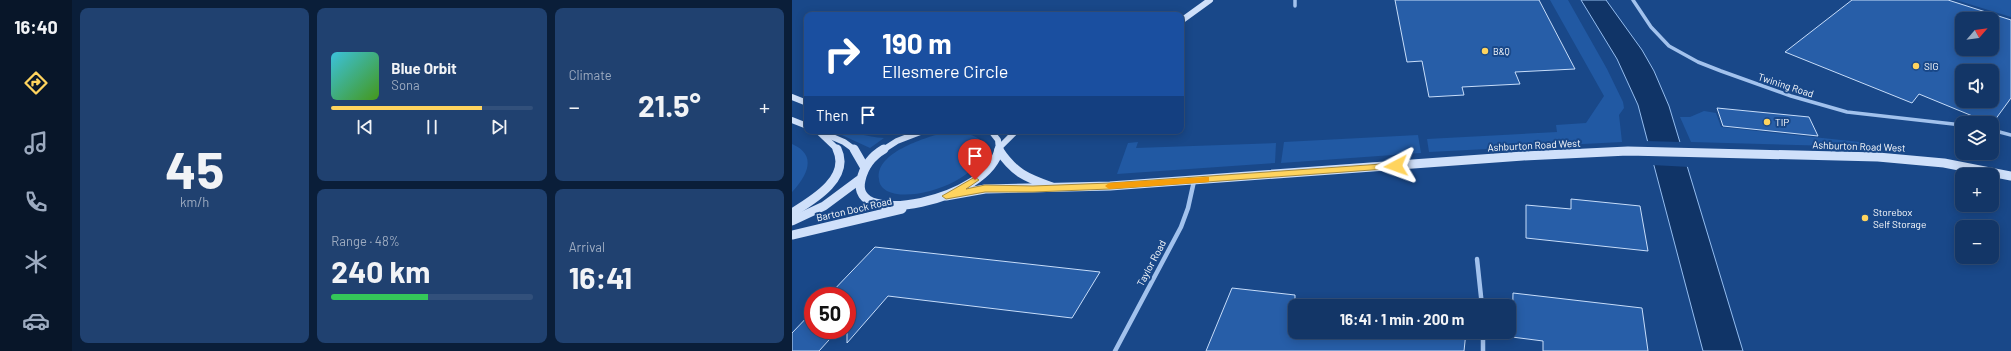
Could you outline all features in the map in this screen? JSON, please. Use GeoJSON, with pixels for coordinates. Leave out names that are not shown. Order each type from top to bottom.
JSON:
{"type":"FeatureCollection","features":[{"type":"Feature","properties":{"kind":"main road"},"geometry":{"type":"LineString","coordinates":[[1184,19],[1210,0]]}},
{"type":"Feature","properties":{"kind":"main road"},"geometry":{"type":"LineString","coordinates":[[792,97],[804,103]]}},
{"type":"Feature","properties":{"kind":"main road"},"geometry":{"type":"LineString","coordinates":[[792,120],[804,125]]}},
{"type":"Feature","properties":{"kind":"main road"},"geometry":{"type":"LineString","coordinates":[[792,213],[808,204],[827,187],[835,178],[839,168],[840,158],[838,150],[821,134]]}},
{"type":"Feature","properties":{"kind":"main road"},"geometry":{"type":"LineString","coordinates":[[824,134],[853,148],[861,156],[864,168]]}},
{"type":"Feature","properties":{"kind":"main road"},"geometry":{"type":"LineString","coordinates":[[916,134],[893,144],[876,155],[864,168],[859,180],[860,191],[868,199],[881,205],[900,206],[922,203],[946,196],[966,186],[983,174],[994,162],[999,148],[1013,134]]}},
{"type":"Feature","properties":{"kind":"main road","name":"Ashburton Road West"},"geometry":{"type":"LineString","coordinates":[[994,134],[997,138],[999,148],[1014,171],[1024,177],[1058,189]]}},
{"type":"Feature","properties":{"kind":"main road","name":"Ashburton Road West"},"geometry":{"type":"LineString","coordinates":[[946,196],[985,188],[1058,189],[1194,181],[1523,156],[1628,152],[1696,152],[1912,159],[1973,168],[2011,176]]}},
{"type":"Feature","properties":{"kind":"main road","name":"Barton Dock Road"},"geometry":{"type":"LineString","coordinates":[[792,221],[824,206],[859,180]]}},
{"type":"Feature","properties":{"kind":"main road","name":"Barton Dock Road"},"geometry":{"type":"LineString","coordinates":[[792,235],[922,203]]}},
{"type":"Feature","properties":{"kind":"street"},"geometry":{"type":"LineString","coordinates":[[1295,0],[1295,6]]}},
{"type":"Feature","properties":{"kind":"street","name":"Twining Road"},"geometry":{"type":"LineString","coordinates":[[1633,0],[1651,28],[1669,46],[1698,62],[1721,71],[1791,96],[1847,112],[1955,124]]}},
{"type":"Feature","properties":{"kind":"street"},"geometry":{"type":"LineString","coordinates":[[1999,132],[2011,135]]}},
{"type":"Feature","properties":{"kind":"street","name":"Taylor Road"},"geometry":{"type":"LineString","coordinates":[[1115,351],[1181,227],[1188,208],[1194,181]]}},
{"type":"Feature","properties":{"kind":"street"},"geometry":{"type":"LineString","coordinates":[[1477,259],[1481,299]]}},
{"type":"Feature","properties":{"kind":"street"},"geometry":{"type":"LineString","coordinates":[[1483,339],[1483,351]]}},
{"type":"Feature","properties":{"kind":"shaded area"},"geometry":{"type":"Polygon","coordinates":[[[1550,0],[1568,0],[1607,69],[1623,102],[1624,108],[1619,115],[1622,142],[1429,152],[1427,139],[1557,132],[1556,125],[1586,123],[1604,96],[1550,0]]]}},
{"type":"Feature","properties":{"kind":"shaded area"},"geometry":{"type":"Polygon","coordinates":[[[1581,0],[1606,0],[1642,50],[1654,71],[1669,106],[1743,351],[1703,351],[1638,105],[1617,59],[1581,0]]]}},
{"type":"Feature","properties":{"kind":"shaded area"},"geometry":{"type":"Polygon","coordinates":[[[1956,0],[2011,0],[2011,17],[1999,12],[1956,0]]]}},
{"type":"Feature","properties":{"kind":"shaded area"},"geometry":{"type":"Polygon","coordinates":[[[1704,111],[1716,113],[1721,127],[1869,143],[1871,147],[1691,142],[1680,117],[1690,117],[1704,111]]]}},
{"type":"Feature","properties":{"kind":"shaded area"},"geometry":{"type":"Polygon","coordinates":[[[840,134],[858,134],[884,138],[870,148],[840,134]]]}},
{"type":"Feature","properties":{"kind":"shaded area"},"geometry":{"type":"Polygon","coordinates":[[[940,134],[968,134],[979,139],[982,143],[983,149],[979,160],[971,170],[944,186],[928,192],[912,194],[898,194],[887,191],[882,187],[879,181],[880,170],[885,162],[892,154],[902,148],[940,134]]]}},
{"type":"Feature","properties":{"kind":"shaded area"},"geometry":{"type":"Polygon","coordinates":[[[1418,135],[1421,153],[1281,163],[1284,142],[1418,135]]]}},
{"type":"Feature","properties":{"kind":"shaded area"},"geometry":{"type":"Polygon","coordinates":[[[1138,142],[1136,148],[1276,143],[1275,163],[1117,174],[1128,143],[1138,142]]]}},
{"type":"Feature","properties":{"kind":"shaded area"},"geometry":{"type":"Polygon","coordinates":[[[792,144],[805,154],[807,166],[802,179],[792,192],[792,144]]]}},
{"type":"Feature","properties":{"kind":"pier"},"geometry":{"type":"Polygon","coordinates":[[[1645,141],[1682,142],[1690,167],[1652,165],[1645,141]]]}},
{"type":"Feature","properties":{"kind":"building","name":"B&Q"},"geometry":{"type":"Polygon","coordinates":[[[1395,0],[1539,0],[1575,69],[1515,72],[1520,84],[1462,87],[1464,95],[1429,97],[1422,61],[1407,62],[1395,0]]]}},
{"type":"Feature","properties":{"kind":"building","name":"SIG"},"geometry":{"type":"Polygon","coordinates":[[[1852,0],[1948,0],[1986,12],[1955,12],[1955,56],[1999,56],[1999,16],[2011,20],[2011,98],[1998,116],[1973,116],[1919,94],[1912,103],[1785,52],[1852,0]]]}},
{"type":"Feature","properties":{"kind":"building","name":"TIP"},"geometry":{"type":"Polygon","coordinates":[[[1717,108],[1809,117],[1818,136],[1723,126],[1717,108]]]}},
{"type":"Feature","properties":{"kind":"building"},"geometry":{"type":"Polygon","coordinates":[[[1571,199],[1640,206],[1648,251],[1526,238],[1526,205],[1571,209],[1571,199]]]}},
{"type":"Feature","properties":{"kind":"building"},"geometry":{"type":"Polygon","coordinates":[[[875,247],[1100,272],[1072,318],[888,296],[856,333],[856,287],[837,287],[875,247]]]}},
{"type":"Feature","properties":{"kind":"building"},"geometry":{"type":"Polygon","coordinates":[[[1232,288],[1295,295],[1295,299],[1288,299],[1288,339],[1465,339],[1464,351],[1206,351],[1232,288]]]}},
{"type":"Feature","properties":{"kind":"building"},"geometry":{"type":"Polygon","coordinates":[[[1513,293],[1642,308],[1648,351],[1543,351],[1543,341],[1516,338],[1516,299],[1513,299],[1513,293]]]}},
{"type":"Feature","properties":{"kind":"building"},"geometry":{"type":"Polygon","coordinates":[[[804,320],[804,339],[830,339],[819,351],[792,351],[792,333],[804,320]]]}},
{"type":"Feature","properties":{"kind":"slow traffic"},"geometry":{"type":"LineString","coordinates":[[1109,186],[1206,180]]}},
{"type":"Feature","properties":{"kind":"place","name":"B&Q"},"geometry":{"type":"Point","coordinates":[1485,51]}},
{"type":"Feature","properties":{"kind":"place","name":"SIG"},"geometry":{"type":"Point","coordinates":[1916,66]}},
{"type":"Feature","properties":{"kind":"place","name":"TIP"},"geometry":{"type":"Point","coordinates":[1767,122]}},
{"type":"Feature","properties":{"kind":"place","name":"Storebox Self Storage"},"geometry":{"type":"Point","coordinates":[1865,218]}},
{"type":"Feature","properties":{"kind":"route"},"geometry":{"type":"LineString","coordinates":[[975,180],[946,196],[985,188],[1058,189],[1194,181],[1396,166]]}}]}
